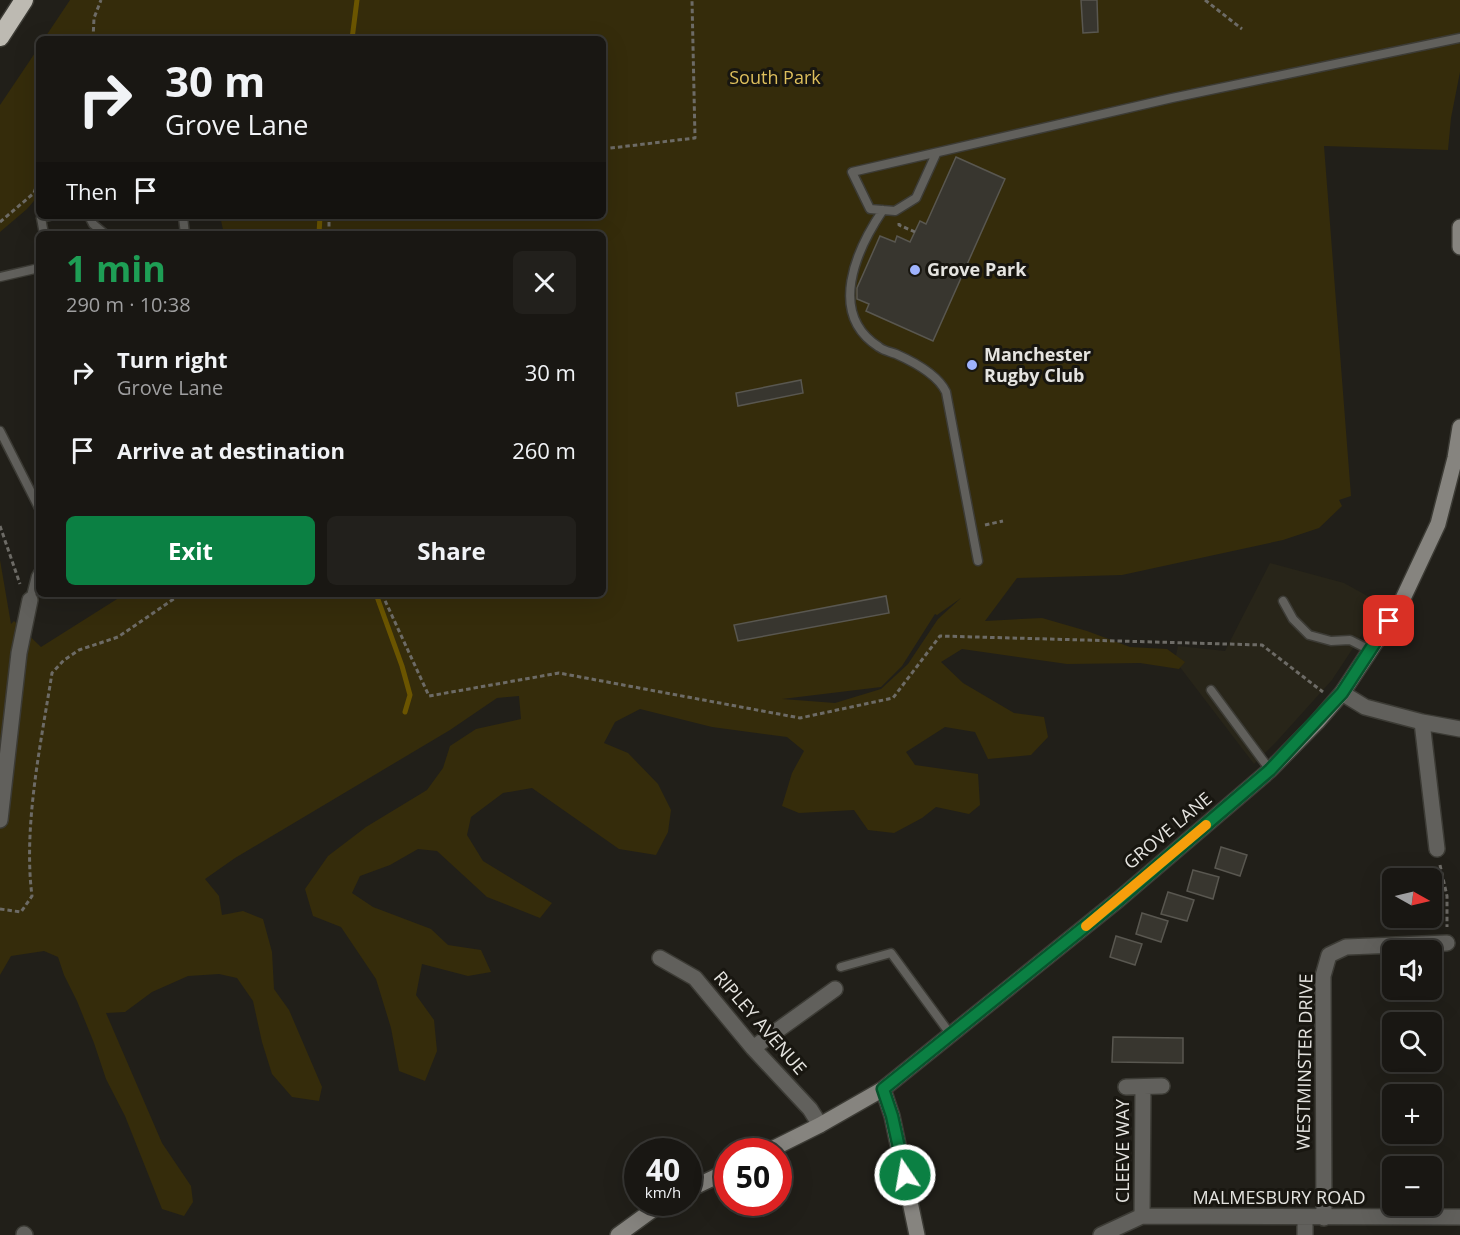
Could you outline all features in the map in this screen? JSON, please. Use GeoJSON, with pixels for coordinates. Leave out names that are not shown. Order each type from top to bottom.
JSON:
{"type":"FeatureCollection","features":[{"type":"Feature","properties":{"kind":"highway"},"geometry":{"type":"LineString","coordinates":[[0,37],[24,0]]}},
{"type":"Feature","properties":{"kind":"main road"},"geometry":{"type":"LineString","coordinates":[[1460,227],[1460,247]]}},
{"type":"Feature","properties":{"kind":"main road","name":"GROVE LANE"},"geometry":{"type":"LineString","coordinates":[[792,1139],[883,1089],[951,1035],[1118,900],[1270,770],[1317,722],[1338,697],[1399,607],[1438,524],[1457,459],[1460,427]]}},
{"type":"Feature","properties":{"kind":"main road"},"geometry":{"type":"LineString","coordinates":[[883,1089],[892,1116],[917,1235]]}},
{"type":"Feature","properties":{"kind":"main road"},"geometry":{"type":"LineString","coordinates":[[618,1235],[644,1216]]}},
{"type":"Feature","properties":{"kind":"street"},"geometry":{"type":"LineString","coordinates":[[0,820],[20,653],[30,600]]}},
{"type":"Feature","properties":{"kind":"street"},"geometry":{"type":"LineString","coordinates":[[1338,697],[1422,722],[1460,729]]}},
{"type":"Feature","properties":{"kind":"street"},"geometry":{"type":"LineString","coordinates":[[1422,722],[1437,849]]}},
{"type":"Feature","properties":{"kind":"street","name":"WESTMINSTER DRIVE"},"geometry":{"type":"LineString","coordinates":[[1324,1218],[1323,976],[1329,955],[1346,947],[1447,943]]}},
{"type":"Feature","properties":{"kind":"street","name":"RIPLEY AVENUE"},"geometry":{"type":"LineString","coordinates":[[660,958],[695,978],[753,1048],[810,1109],[820,1125]]}},
{"type":"Feature","properties":{"kind":"street"},"geometry":{"type":"LineString","coordinates":[[753,1048],[835,989]]}},
{"type":"Feature","properties":{"kind":"street","name":"CLEEVE WAY"},"geometry":{"type":"LineString","coordinates":[[1126,1087],[1162,1086]]}},
{"type":"Feature","properties":{"kind":"street","name":"CLEEVE WAY"},"geometry":{"type":"LineString","coordinates":[[1142,1216],[1143,1087]]}},
{"type":"Feature","properties":{"kind":"street","name":"MALMESBURY ROAD"},"geometry":{"type":"LineString","coordinates":[[1101,1235],[1142,1216],[1460,1217]]}},
{"type":"Feature","properties":{"kind":"street"},"geometry":{"type":"LineString","coordinates":[[1305,1218],[1305,1235]]}},
{"type":"Feature","properties":{"kind":"lane"},"geometry":{"type":"LineString","coordinates":[[936,154],[916,198],[895,211],[870,209],[852,172],[1172,98],[1460,38]]}},
{"type":"Feature","properties":{"kind":"lane"},"geometry":{"type":"LineString","coordinates":[[883,210],[870,229],[856,261],[849,292],[852,314],[863,333],[880,348],[899,356],[942,382],[946,392],[978,561]]}},
{"type":"Feature","properties":{"kind":"lane"},"geometry":{"type":"LineString","coordinates":[[90,219],[101,231]]}},
{"type":"Feature","properties":{"kind":"lane"},"geometry":{"type":"LineString","coordinates":[[0,277],[36,269]]}},
{"type":"Feature","properties":{"kind":"lane"},"geometry":{"type":"LineString","coordinates":[[0,431],[36,502]]}},
{"type":"Feature","properties":{"kind":"lane"},"geometry":{"type":"LineString","coordinates":[[30,600],[36,576]]}},
{"type":"Feature","properties":{"kind":"lane"},"geometry":{"type":"LineString","coordinates":[[1283,601],[1293,619],[1309,635],[1331,640],[1350,640],[1370,650]]}},
{"type":"Feature","properties":{"kind":"lane"},"geometry":{"type":"LineString","coordinates":[[1211,690],[1270,770]]}},
{"type":"Feature","properties":{"kind":"lane"},"geometry":{"type":"LineString","coordinates":[[842,967],[891,953],[951,1035]]}},
{"type":"Feature","properties":{"kind":"path"},"geometry":{"type":"LineString","coordinates":[[93,36],[94,18],[101,0]]}},
{"type":"Feature","properties":{"kind":"path"},"geometry":{"type":"LineString","coordinates":[[606,149],[695,138],[692,0]]}},
{"type":"Feature","properties":{"kind":"path"},"geometry":{"type":"LineString","coordinates":[[1205,0],[1242,28]]}},
{"type":"Feature","properties":{"kind":"path"},"geometry":{"type":"LineString","coordinates":[[0,222],[34,193],[36,187]]}},
{"type":"Feature","properties":{"kind":"path"},"geometry":{"type":"LineString","coordinates":[[971,527],[1003,521]]}},
{"type":"Feature","properties":{"kind":"path"},"geometry":{"type":"LineString","coordinates":[[0,526],[17,573],[27,617]]}},
{"type":"Feature","properties":{"kind":"path"},"geometry":{"type":"LineString","coordinates":[[0,909],[21,912],[32,896],[29,869],[33,810],[52,673],[64,660],[80,650],[118,637],[177,597]]}},
{"type":"Feature","properties":{"kind":"path"},"geometry":{"type":"LineString","coordinates":[[383,597],[429,696],[559,673],[800,718],[893,698],[940,636],[1262,645],[1338,697]]}},
{"type":"Feature","properties":{"kind":"path"},"geometry":{"type":"LineString","coordinates":[[1437,849],[1447,896],[1447,943]]}},
{"type":"Feature","properties":{"kind":"shaded area"},"geometry":{"type":"Polygon","coordinates":[[[1270,563],[1344,583],[1382,604],[1332,680],[1254,764],[1173,658],[1178,646],[1225,651],[1270,563]]]}},
{"type":"Feature","properties":{"kind":"green space","name":"Manchester Rugby Club"},"geometry":{"type":"Polygon","coordinates":[[[70,0],[1460,0],[1460,72],[1451,118],[1448,150],[1324,146],[1351,496],[1339,500],[1342,506],[1319,528],[1283,540],[1122,575],[1017,578],[985,621],[1042,618],[1130,647],[1167,649],[1185,662],[1179,669],[1140,663],[1067,664],[962,649],[941,662],[963,683],[1014,713],[1044,717],[1048,737],[1031,755],[988,759],[975,732],[945,727],[906,752],[915,765],[978,774],[980,805],[969,814],[936,807],[922,818],[894,833],[868,830],[854,810],[799,813],[782,806],[792,773],[804,751],[787,737],[712,727],[640,709],[615,722],[604,743],[628,753],[658,784],[671,810],[668,832],[656,855],[619,849],[532,788],[503,793],[471,817],[467,835],[483,861],[552,903],[540,918],[487,897],[437,851],[418,849],[390,865],[360,876],[352,893],[373,907],[431,929],[448,945],[481,950],[491,972],[468,976],[422,964],[416,995],[434,1020],[437,1051],[425,1081],[399,1071],[391,1028],[376,979],[341,927],[313,916],[305,889],[328,856],[366,827],[427,790],[443,768],[450,746],[476,729],[521,719],[519,696],[497,698],[450,730],[235,858],[205,879],[219,896],[222,915],[243,911],[263,919],[272,952],[274,989],[289,1010],[322,1087],[319,1101],[292,1097],[272,1074],[253,1001],[237,978],[219,974],[188,976],[152,992],[125,1012],[106,1013],[162,1143],[191,1186],[193,1202],[184,1216],[162,1209],[125,1116],[106,1079],[94,1043],[58,957],[44,951],[11,956],[0,975],[0,560],[11,624],[14,621],[41,647],[120,597],[606,597],[606,231],[223,231],[221,219],[606,219],[606,36],[46,36],[70,0]],[[961,598],[937,615],[935,614],[902,666],[881,687],[782,699],[835,703],[881,689],[908,664],[938,619],[961,598]]]}},
{"type":"Feature","properties":{"kind":"green space"},"geometry":{"type":"Polygon","coordinates":[[[36,51],[36,198],[0,232],[0,105],[36,51]]]}},
{"type":"Feature","properties":{"kind":"building"},"geometry":{"type":"Polygon","coordinates":[[[1081,0],[1097,0],[1098,32],[1083,33],[1081,0]]]}},
{"type":"Feature","properties":{"kind":"building","name":"Grove Park"},"geometry":{"type":"Polygon","coordinates":[[[956,157],[1005,179],[933,341],[866,311],[869,304],[857,299],[857,288],[880,236],[895,242],[897,236],[910,242],[920,221],[926,224],[956,157]]]}},
{"type":"Feature","properties":{"kind":"building"},"geometry":{"type":"Polygon","coordinates":[[[801,380],[803,393],[738,406],[736,393],[801,380]]]}},
{"type":"Feature","properties":{"kind":"building"},"geometry":{"type":"Polygon","coordinates":[[[886,596],[889,613],[738,641],[734,625],[886,596]]]}},
{"type":"Feature","properties":{"kind":"building"},"geometry":{"type":"Polygon","coordinates":[[[1221,847],[1247,855],[1240,876],[1215,868],[1221,847]]]}},
{"type":"Feature","properties":{"kind":"building"},"geometry":{"type":"Polygon","coordinates":[[[1193,870],[1219,877],[1213,899],[1187,891],[1193,870]]]}},
{"type":"Feature","properties":{"kind":"building"},"geometry":{"type":"Polygon","coordinates":[[[1168,892],[1194,900],[1187,921],[1161,914],[1168,892]]]}},
{"type":"Feature","properties":{"kind":"building"},"geometry":{"type":"Polygon","coordinates":[[[1142,913],[1168,921],[1161,942],[1136,934],[1142,913]]]}},
{"type":"Feature","properties":{"kind":"building"},"geometry":{"type":"Polygon","coordinates":[[[1116,936],[1142,944],[1135,965],[1110,957],[1116,936]]]}},
{"type":"Feature","properties":{"kind":"building"},"geometry":{"type":"Polygon","coordinates":[[[1113,1037],[1183,1038],[1183,1063],[1112,1062],[1113,1037]]]}},
{"type":"Feature","properties":{"kind":"waterway"},"geometry":{"type":"LineString","coordinates":[[352,36],[357,0]]}},
{"type":"Feature","properties":{"kind":"waterway"},"geometry":{"type":"LineString","coordinates":[[319,231],[320,219]]}},
{"type":"Feature","properties":{"kind":"waterway"},"geometry":{"type":"LineString","coordinates":[[377,597],[410,695],[405,712]]}},
{"type":"Feature","properties":{"kind":"slow traffic"},"geometry":{"type":"LineString","coordinates":[[1086,926],[1206,825]]}},
{"type":"Feature","properties":{"kind":"place","name":"Grove Park"},"geometry":{"type":"Point","coordinates":[915,270]}},
{"type":"Feature","properties":{"kind":"place","name":"Manchester Rugby Club"},"geometry":{"type":"Point","coordinates":[972,365]}},
{"type":"Feature","properties":{"kind":"route"},"geometry":{"type":"LineString","coordinates":[[905,1175],[892,1116],[883,1089],[1118,900],[1270,770],[1342,693],[1389,621]]}},
{"type":"Feature","properties":{"kind":"park label","name":"South Park"},"geometry":{"type":"Point","coordinates":[775,78]}}]}
